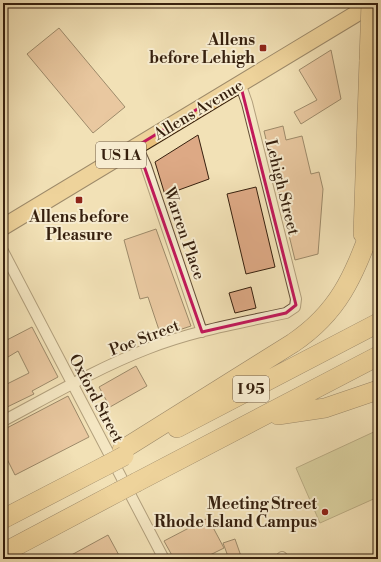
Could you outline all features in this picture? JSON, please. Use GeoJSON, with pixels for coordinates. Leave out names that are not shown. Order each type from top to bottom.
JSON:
{"type":"FeatureCollection","features":[{"type":"Feature","properties":{"kind":"highway"},"geometry":{"type":"LineString","coordinates":[[354,271],[361,245],[364,217],[372,3]]}},
{"type":"Feature","properties":{"kind":"highway"},"geometry":{"type":"LineString","coordinates":[[123,453],[308,333],[334,306],[354,271],[378,211]]}},
{"type":"Feature","properties":{"kind":"highway","name":"I 95"},"geometry":{"type":"LineString","coordinates":[[3,519],[76,481],[123,453],[378,323]]}},
{"type":"Feature","properties":{"kind":"highway","name":"I 95"},"geometry":{"type":"LineString","coordinates":[[3,552],[264,417],[378,356]]}},
{"type":"Feature","properties":{"kind":"highway"},"geometry":{"type":"LineString","coordinates":[[264,417],[325,408],[378,390]]}},
{"type":"Feature","properties":{"kind":"main road","name":"Allens Avenue"},"geometry":{"type":"LineString","coordinates":[[3,227],[136,146],[215,101],[240,83],[372,3]]}},
{"type":"Feature","properties":{"kind":"street","name":"Lehigh Street"},"geometry":{"type":"LineString","coordinates":[[240,83],[247,103],[296,299]]}},
{"type":"Feature","properties":{"kind":"street","name":"Warren Place"},"geometry":{"type":"LineString","coordinates":[[136,146],[146,166],[202,332]]}},
{"type":"Feature","properties":{"kind":"street","name":"Oxford Street"},"geometry":{"type":"LineString","coordinates":[[3,251],[164,559]]}},
{"type":"Feature","properties":{"kind":"street","name":"Poe Street"},"geometry":{"type":"LineString","coordinates":[[3,421],[73,384],[148,348],[202,332],[290,311],[295,308],[296,299]]}},
{"type":"Feature","properties":{"kind":"highlighted area"},"geometry":{"type":"Polygon","coordinates":[[[240,83],[296,305],[286,313],[202,332],[137,146],[240,83]]]}},
{"type":"Feature","properties":{"kind":"green space"},"geometry":{"type":"Polygon","coordinates":[[[378,430],[378,497],[320,523],[296,468],[378,430]]]}},
{"type":"Feature","properties":{"kind":"building"},"geometry":{"type":"Polygon","coordinates":[[[59,28],[125,107],[93,133],[27,54],[59,28]]]}},
{"type":"Feature","properties":{"kind":"building"},"geometry":{"type":"Polygon","coordinates":[[[331,50],[341,99],[301,124],[294,112],[317,100],[299,70],[331,50]]]}},
{"type":"Feature","properties":{"kind":"building"},"geometry":{"type":"Polygon","coordinates":[[[283,126],[286,140],[302,136],[311,174],[319,172],[323,189],[318,254],[295,260],[264,131],[283,126]]]}},
{"type":"Feature","properties":{"kind":"building"},"geometry":{"type":"Polygon","coordinates":[[[198,135],[209,179],[165,195],[155,162],[198,135]]]}},
{"type":"Feature","properties":{"kind":"building"},"geometry":{"type":"Polygon","coordinates":[[[256,187],[275,267],[246,274],[227,194],[256,187]]]}},
{"type":"Feature","properties":{"kind":"building"},"geometry":{"type":"Polygon","coordinates":[[[156,229],[191,326],[161,336],[148,297],[140,299],[124,240],[156,229]]]}},
{"type":"Feature","properties":{"kind":"building"},"geometry":{"type":"Polygon","coordinates":[[[251,287],[256,308],[235,313],[229,293],[251,287]]]}},
{"type":"Feature","properties":{"kind":"building"},"geometry":{"type":"Polygon","coordinates":[[[32,327],[58,377],[32,391],[34,394],[3,409],[3,386],[29,373],[18,351],[3,360],[3,342],[32,327]]]}},
{"type":"Feature","properties":{"kind":"building"},"geometry":{"type":"Polygon","coordinates":[[[136,366],[147,386],[110,407],[99,387],[136,366]]]}},
{"type":"Feature","properties":{"kind":"building"},"geometry":{"type":"Polygon","coordinates":[[[68,396],[89,437],[15,475],[3,451],[3,430],[68,396]]]}},
{"type":"Feature","properties":{"kind":"building"},"geometry":{"type":"Polygon","coordinates":[[[208,518],[224,548],[202,559],[174,559],[164,541],[208,518]]]}},
{"type":"Feature","properties":{"kind":"building"},"geometry":{"type":"Polygon","coordinates":[[[108,535],[121,559],[64,559],[108,535]]]}},
{"type":"Feature","properties":{"kind":"building"},"geometry":{"type":"Polygon","coordinates":[[[235,539],[242,559],[229,559],[223,543],[235,539]]]}},
{"type":"Feature","properties":{"kind":"place","name":"Allens before Lehigh"},"geometry":{"type":"Point","coordinates":[263,48]}},
{"type":"Feature","properties":{"kind":"place","name":"Allens before Pleasure"},"geometry":{"type":"Point","coordinates":[79,200]}},
{"type":"Feature","properties":{"kind":"place","name":"Meeting Street Rhode Island Campus"},"geometry":{"type":"Point","coordinates":[325,512]}}]}
